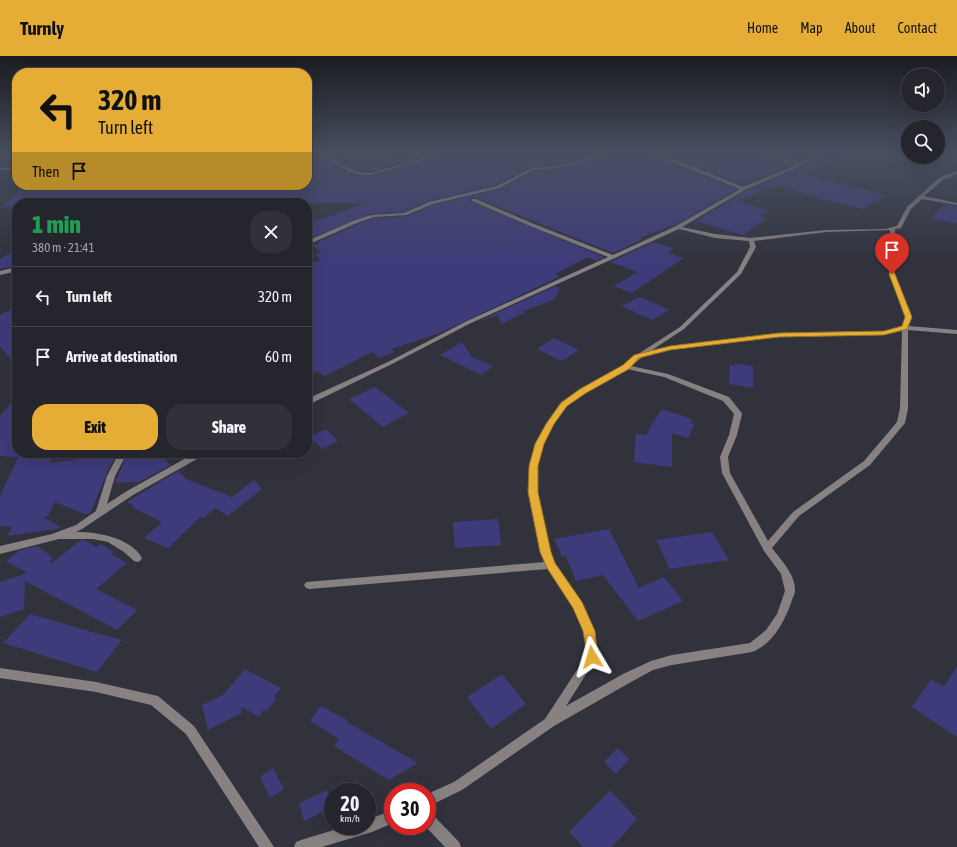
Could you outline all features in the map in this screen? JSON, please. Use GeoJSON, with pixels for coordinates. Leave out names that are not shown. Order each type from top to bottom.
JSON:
{"type":"FeatureCollection","features":[{"type":"Feature","properties":{"kind":"street"},"geometry":{"type":"LineString","coordinates":[[312,241],[355,222],[373,216],[405,214],[431,203],[486,190]]}},
{"type":"Feature","properties":{"kind":"street"},"geometry":{"type":"LineString","coordinates":[[312,400],[406,355],[469,322],[678,227],[740,190]]}},
{"type":"Feature","properties":{"kind":"street"},"geometry":{"type":"LineString","coordinates":[[678,227],[715,236],[751,240],[826,231],[893,229],[898,227],[909,208],[928,190]]}},
{"type":"Feature","properties":{"kind":"street"},"geometry":{"type":"LineString","coordinates":[[921,196],[957,204]]}},
{"type":"Feature","properties":{"kind":"street"},"geometry":{"type":"LineString","coordinates":[[474,200],[532,225],[614,257]]}},
{"type":"Feature","properties":{"kind":"street"},"geometry":{"type":"LineString","coordinates":[[767,548],[796,514],[867,463],[901,423],[904,408],[905,328],[909,317],[892,274],[893,229]]}},
{"type":"Feature","properties":{"kind":"street"},"geometry":{"type":"LineString","coordinates":[[549,723],[592,657],[589,631],[586,624],[578,606],[551,565],[546,552],[533,492],[533,466],[540,444],[550,424],[564,404],[583,391],[626,367],[636,356],[682,328],[739,273],[753,247],[751,240]]}},
{"type":"Feature","properties":{"kind":"street"},"geometry":{"type":"LineString","coordinates":[[0,273],[12,270]]}},
{"type":"Feature","properties":{"kind":"street"},"geometry":{"type":"LineString","coordinates":[[636,356],[670,348],[779,335],[884,333],[905,328],[957,332]]}},
{"type":"Feature","properties":{"kind":"street"},"geometry":{"type":"LineString","coordinates":[[436,797],[458,786],[549,723],[627,678],[651,666],[672,660],[752,647],[770,633],[781,616],[790,591],[786,573],[767,548],[726,473],[724,457],[733,435],[738,414],[726,399],[666,375],[626,367]]}},
{"type":"Feature","properties":{"kind":"street"},"geometry":{"type":"LineString","coordinates":[[100,512],[111,476],[120,458]]}},
{"type":"Feature","properties":{"kind":"street"},"geometry":{"type":"LineString","coordinates":[[0,550],[54,537],[79,527],[130,493],[192,458]]}},
{"type":"Feature","properties":{"kind":"street"},"geometry":{"type":"LineString","coordinates":[[54,537],[91,535],[109,539],[124,546],[137,558]]}},
{"type":"Feature","properties":{"kind":"street"},"geometry":{"type":"LineString","coordinates":[[309,585],[551,565]]}},
{"type":"Feature","properties":{"kind":"street"},"geometry":{"type":"LineString","coordinates":[[0,673],[96,687],[154,700],[190,730],[267,847]]}},
{"type":"Feature","properties":{"kind":"street"},"geometry":{"type":"LineString","coordinates":[[301,847],[384,820]]}},
{"type":"Feature","properties":{"kind":"street"},"geometry":{"type":"LineString","coordinates":[[436,828],[454,847]]}},
{"type":"Feature","properties":{"kind":"building"},"geometry":{"type":"Polygon","coordinates":[[[20,190],[475,190],[429,201],[404,212],[371,214],[312,238],[312,222],[366,203],[312,203],[312,198],[12,198],[12,207],[0,208],[20,190]]]}},
{"type":"Feature","properties":{"kind":"building"},"geometry":{"type":"Polygon","coordinates":[[[496,190],[735,190],[679,223],[639,238],[643,239],[613,253],[477,198],[471,198],[471,202],[604,257],[596,261],[588,257],[555,274],[560,276],[440,333],[391,349],[395,352],[379,358],[372,352],[325,376],[316,371],[312,376],[312,262],[321,260],[315,254],[321,252],[312,245],[320,243],[318,242],[374,218],[408,216],[433,205],[496,190]]]}},
{"type":"Feature","properties":{"kind":"building"},"geometry":{"type":"Polygon","coordinates":[[[765,190],[738,201],[770,211],[760,216],[767,218],[743,235],[696,221],[746,191],[765,190]]]}},
{"type":"Feature","properties":{"kind":"building"},"geometry":{"type":"Polygon","coordinates":[[[792,190],[867,190],[886,195],[863,209],[817,198],[792,190]]]}},
{"type":"Feature","properties":{"kind":"building"},"geometry":{"type":"Polygon","coordinates":[[[945,204],[957,206],[957,224],[932,218],[945,204]]]}},
{"type":"Feature","properties":{"kind":"building"},"geometry":{"type":"Polygon","coordinates":[[[653,242],[673,248],[668,253],[684,258],[632,293],[614,286],[637,272],[610,262],[653,242]]]}},
{"type":"Feature","properties":{"kind":"building"},"geometry":{"type":"Polygon","coordinates":[[[12,252],[12,267],[0,269],[0,259],[12,252]]]}},
{"type":"Feature","properties":{"kind":"building"},"geometry":{"type":"Polygon","coordinates":[[[556,286],[560,288],[555,299],[523,311],[526,312],[501,324],[498,315],[477,322],[556,286]]]}},
{"type":"Feature","properties":{"kind":"building"},"geometry":{"type":"Polygon","coordinates":[[[640,297],[669,310],[652,320],[621,306],[640,297]]]}},
{"type":"Feature","properties":{"kind":"building"},"geometry":{"type":"Polygon","coordinates":[[[12,309],[12,362],[0,346],[0,315],[12,309]]]}},
{"type":"Feature","properties":{"kind":"building"},"geometry":{"type":"Polygon","coordinates":[[[554,338],[579,350],[562,361],[537,349],[554,338]]]}},
{"type":"Feature","properties":{"kind":"building"},"geometry":{"type":"Polygon","coordinates":[[[462,342],[472,357],[493,366],[481,375],[440,355],[462,342]]]}},
{"type":"Feature","properties":{"kind":"building"},"geometry":{"type":"Polygon","coordinates":[[[735,363],[753,366],[753,388],[729,384],[730,365],[735,366],[735,363]]]}},
{"type":"Feature","properties":{"kind":"building"},"geometry":{"type":"Polygon","coordinates":[[[375,387],[409,413],[383,427],[349,399],[375,387]]]}},
{"type":"Feature","properties":{"kind":"building"},"geometry":{"type":"Polygon","coordinates":[[[12,403],[12,457],[0,456],[0,416],[12,403]]]}},
{"type":"Feature","properties":{"kind":"building"},"geometry":{"type":"Polygon","coordinates":[[[661,409],[692,419],[690,423],[695,424],[688,438],[672,433],[672,467],[634,462],[636,434],[646,435],[661,409]]]}},
{"type":"Feature","properties":{"kind":"building"},"geometry":{"type":"Polygon","coordinates":[[[326,429],[338,441],[322,449],[312,439],[312,436],[326,429]]]}},
{"type":"Feature","properties":{"kind":"building"},"geometry":{"type":"Polygon","coordinates":[[[18,458],[52,458],[50,463],[81,458],[114,458],[90,514],[84,514],[55,502],[48,516],[43,517],[62,528],[7,536],[12,527],[0,526],[0,496],[18,458]]]}},
{"type":"Feature","properties":{"kind":"building"},"geometry":{"type":"Polygon","coordinates":[[[126,458],[163,458],[171,465],[139,482],[115,483],[126,458]]]}},
{"type":"Feature","properties":{"kind":"building"},"geometry":{"type":"Polygon","coordinates":[[[178,471],[188,480],[232,497],[254,480],[262,489],[228,516],[215,508],[204,518],[200,517],[168,548],[144,538],[162,522],[132,507],[134,506],[127,502],[178,471]]]}},
{"type":"Feature","properties":{"kind":"building"},"geometry":{"type":"Polygon","coordinates":[[[498,519],[501,545],[455,548],[453,522],[498,519]]]}},
{"type":"Feature","properties":{"kind":"building"},"geometry":{"type":"Polygon","coordinates":[[[609,529],[639,588],[664,577],[683,601],[638,621],[603,575],[576,581],[566,556],[562,557],[554,539],[609,529]]]}},
{"type":"Feature","properties":{"kind":"building"},"geometry":{"type":"Polygon","coordinates":[[[712,532],[729,560],[670,569],[656,540],[712,532]]]}},
{"type":"Feature","properties":{"kind":"building"},"geometry":{"type":"Polygon","coordinates":[[[81,540],[84,540],[96,547],[101,544],[114,552],[111,554],[127,563],[96,589],[137,610],[117,630],[25,581],[24,609],[0,617],[0,582],[27,573],[6,561],[20,550],[38,546],[52,557],[50,564],[81,540]]]}},
{"type":"Feature","properties":{"kind":"building"},"geometry":{"type":"Polygon","coordinates":[[[30,614],[122,640],[97,672],[3,643],[30,614]]]}},
{"type":"Feature","properties":{"kind":"building"},"geometry":{"type":"Polygon","coordinates":[[[957,666],[957,737],[912,707],[931,679],[944,687],[957,666]]]}},
{"type":"Feature","properties":{"kind":"building"},"geometry":{"type":"Polygon","coordinates":[[[245,669],[281,688],[274,696],[277,698],[267,711],[264,710],[259,717],[241,707],[242,713],[208,730],[202,705],[223,695],[245,669]]]}},
{"type":"Feature","properties":{"kind":"building"},"geometry":{"type":"Polygon","coordinates":[[[502,674],[526,704],[491,729],[467,697],[502,674]]]}},
{"type":"Feature","properties":{"kind":"building"},"geometry":{"type":"Polygon","coordinates":[[[321,706],[418,763],[389,780],[334,746],[339,739],[310,721],[321,706]]]}},
{"type":"Feature","properties":{"kind":"building"},"geometry":{"type":"Polygon","coordinates":[[[618,748],[629,759],[616,774],[604,762],[618,748]]]}},
{"type":"Feature","properties":{"kind":"building"},"geometry":{"type":"Polygon","coordinates":[[[273,768],[284,789],[270,798],[260,777],[273,768]]]}},
{"type":"Feature","properties":{"kind":"building"},"geometry":{"type":"Polygon","coordinates":[[[610,790],[637,819],[612,847],[583,847],[569,832],[610,790]]]}},
{"type":"Feature","properties":{"kind":"building"},"geometry":{"type":"Polygon","coordinates":[[[324,791],[324,811],[304,821],[299,803],[324,791]]]}},
{"type":"Feature","properties":{"kind":"route"},"geometry":{"type":"LineString","coordinates":[[592,657],[589,631],[578,606],[551,565],[546,552],[533,492],[533,466],[540,444],[550,424],[564,404],[583,391],[626,367],[636,356],[670,348],[779,335],[884,333],[905,328],[909,317],[892,274]]}}]}
